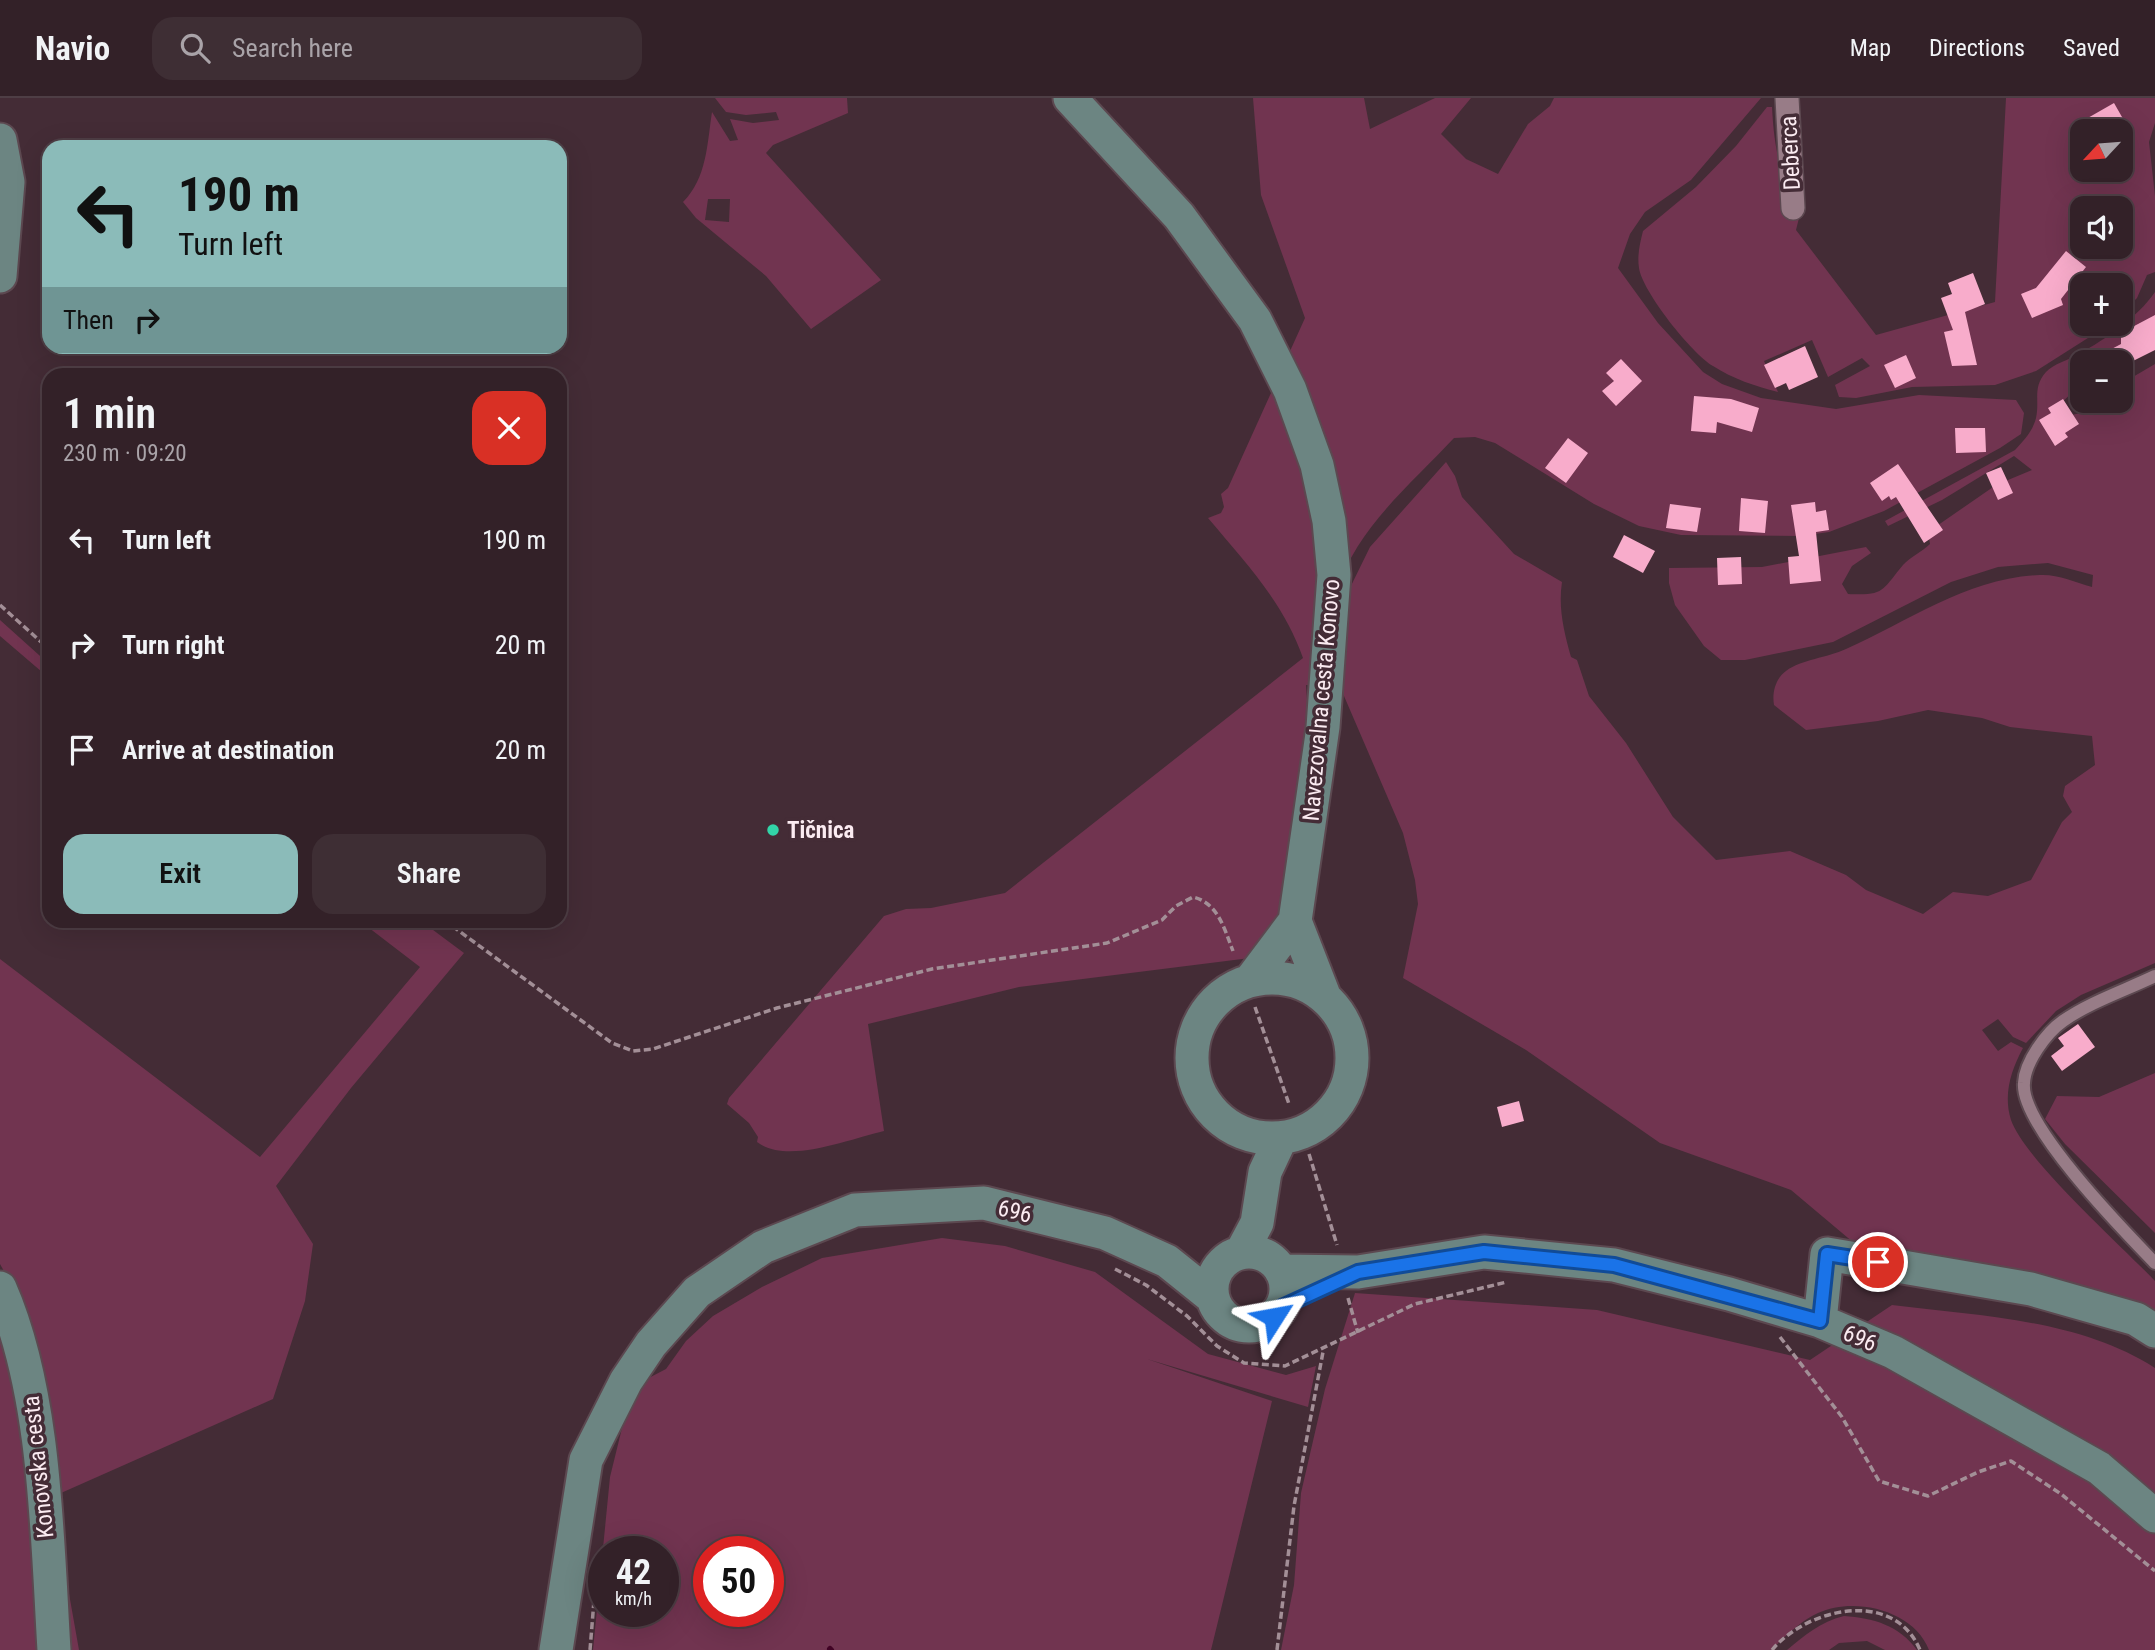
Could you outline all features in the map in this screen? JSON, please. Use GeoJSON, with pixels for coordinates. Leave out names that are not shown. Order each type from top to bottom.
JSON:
{"type":"FeatureCollection","features":[{"type":"Feature","properties":{"kind":"main road","name":"Navezovalna cesta Konovo"},"geometry":{"type":"LineString","coordinates":[[1070,98],[1179,216],[1255,320],[1290,390],[1317,465],[1329,521],[1334,575],[1324,727],[1296,921],[1251,991]]}},
{"type":"Feature","properties":{"kind":"main road"},"geometry":{"type":"LineString","coordinates":[[0,140],[8,182],[0,276]]}},
{"type":"Feature","properties":{"kind":"main road","name":"Navezovalna cesta Konovo"},"geometry":{"type":"LineString","coordinates":[[1296,921],[1325,998]]}},
{"type":"Feature","properties":{"kind":"main road","name":"Navezovalna cesta Konovo"},"geometry":{"type":"LineString","coordinates":[[1230,1127],[1255,1137],[1295,1146],[1307,1131],[1328,1115],[1343,1094],[1351,1069],[1350,1043],[1342,1018],[1325,998],[1302,984],[1276,978],[1251,991],[1225,992],[1206,1011],[1195,1035],[1191,1061],[1197,1087],[1210,1110],[1230,1127],[1265,1172]]}},
{"type":"Feature","properties":{"kind":"main road"},"geometry":{"type":"LineString","coordinates":[[1254,1259],[1265,1172],[1295,1146]]}},
{"type":"Feature","properties":{"kind":"main road","name":"696"},"geometry":{"type":"LineString","coordinates":[[556,1650],[586,1460],[626,1381],[651,1344],[697,1292],[763,1247],[855,1210],[984,1203],[1105,1233],[1167,1261],[1213,1298],[1227,1319],[1250,1327],[1263,1324],[1282,1307],[1348,1272]]}},
{"type":"Feature","properties":{"kind":"main road","name":"696"},"geometry":{"type":"LineString","coordinates":[[1167,1261],[1254,1259],[1348,1272],[1484,1252],[1614,1265],[1820,1321],[1893,1352],[2099,1468],[2155,1516]]}},
{"type":"Feature","properties":{"kind":"main road"},"geometry":{"type":"LineString","coordinates":[[1820,1321],[1827,1254],[2031,1289],[2136,1319],[2155,1331]]}},
{"type":"Feature","properties":{"kind":"main road"},"geometry":{"type":"LineString","coordinates":[[1213,1298],[1215,1275],[1254,1259]]}},
{"type":"Feature","properties":{"kind":"main road"},"geometry":{"type":"LineString","coordinates":[[1254,1259],[1286,1283],[1282,1307]]}},
{"type":"Feature","properties":{"kind":"main road","name":"Konovska cesta"},"geometry":{"type":"LineString","coordinates":[[0,1288],[29,1386],[44,1495],[54,1650]]}},
{"type":"Feature","properties":{"kind":"street","name":"Deberca"},"geometry":{"type":"LineString","coordinates":[[1787,98],[1793,208]]}},
{"type":"Feature","properties":{"kind":"lane"},"geometry":{"type":"LineString","coordinates":[[2155,976],[2062,1021],[2034,1054],[2023,1084],[2035,1122],[2115,1222],[2155,1264]]}},
{"type":"Feature","properties":{"kind":"path"},"geometry":{"type":"LineString","coordinates":[[0,605],[42,643]]}},
{"type":"Feature","properties":{"kind":"path"},"geometry":{"type":"LineString","coordinates":[[455,928],[612,1043],[633,1051],[653,1049],[778,1008],[932,969],[1107,943],[1162,920],[1176,906],[1193,897],[1206,900],[1219,916],[1233,951]]}},
{"type":"Feature","properties":{"kind":"path"},"geometry":{"type":"LineString","coordinates":[[1251,991],[1289,1104]]}},
{"type":"Feature","properties":{"kind":"path"},"geometry":{"type":"LineString","coordinates":[[1295,1146],[1348,1272],[1358,1333]]}},
{"type":"Feature","properties":{"kind":"path"},"geometry":{"type":"LineString","coordinates":[[1113,1268],[1146,1285],[1188,1316],[1217,1346],[1244,1363],[1285,1366],[1323,1351],[1415,1304],[1513,1280]]}},
{"type":"Feature","properties":{"kind":"path"},"geometry":{"type":"LineString","coordinates":[[1779,1335],[1842,1417],[1879,1482],[1928,1496],[1978,1472],[2011,1461],[2061,1494],[2155,1571]]}},
{"type":"Feature","properties":{"kind":"path"},"geometry":{"type":"LineString","coordinates":[[1277,1650],[1294,1507],[1323,1351]]}},
{"type":"Feature","properties":{"kind":"path"},"geometry":{"type":"LineString","coordinates":[[1772,1650],[1826,1613],[1843,1610],[1874,1612],[1895,1622],[1914,1636],[1920,1650]]}},
{"type":"Feature","properties":{"kind":"path"},"geometry":{"type":"LineString","coordinates":[[590,1650],[592,1627]]}},
{"type":"Feature","properties":{"kind":"shaded area"},"geometry":{"type":"Polygon","coordinates":[[[715,98],[847,98],[848,113],[773,145],[766,153],[881,280],[811,329],[766,276],[696,218],[683,202],[691,193],[701,171],[712,112],[730,141],[738,140],[730,119],[753,123],[779,120],[776,112],[746,115],[726,112],[715,98]],[[708,199],[705,220],[729,222],[730,199],[708,199]]]}},
{"type":"Feature","properties":{"kind":"shaded area"},"geometry":{"type":"Polygon","coordinates":[[[1253,98],[1364,98],[1370,129],[1435,98],[1471,98],[1441,134],[1466,159],[1498,174],[1528,124],[1550,106],[1554,98],[1761,98],[1691,180],[1645,212],[1630,234],[1618,268],[1658,323],[1703,372],[1722,384],[1761,398],[1836,409],[1919,395],[2016,400],[2024,413],[2021,434],[1884,511],[1829,532],[1801,536],[1681,535],[1639,526],[1594,504],[1495,443],[1475,437],[1454,438],[1387,508],[1358,547],[1346,568],[1335,599],[1333,687],[1306,685],[1317,842],[1306,951],[1019,987],[868,1024],[884,1131],[801,1151],[770,1148],[757,1142],[758,1137],[749,1123],[727,1104],[729,1098],[884,916],[906,909],[931,908],[1005,893],[1303,658],[1274,601],[1208,518],[1221,513],[1224,507],[1221,494],[1228,488],[1305,318],[1261,195],[1253,98]]]}},
{"type":"Feature","properties":{"kind":"shaded area"},"geometry":{"type":"Polygon","coordinates":[[[2006,98],[2155,98],[2155,123],[2149,142],[2155,196],[2155,272],[2147,275],[2133,302],[2133,273],[2070,273],[2070,336],[2091,336],[2036,371],[1995,385],[1912,387],[1856,398],[1839,397],[1835,385],[1870,366],[1862,358],[1828,377],[1812,340],[1764,361],[1778,392],[1744,382],[1704,359],[1658,306],[1642,278],[1638,263],[1643,231],[1696,187],[1736,146],[1767,107],[1772,107],[1779,161],[1787,186],[1801,210],[1796,230],[1876,335],[1995,302],[2006,98]]]}},
{"type":"Feature","properties":{"kind":"shaded area"},"geometry":{"type":"Polygon","coordinates":[[[2155,292],[2155,333],[2130,350],[2086,350],[2107,336],[2133,336],[2133,316],[2155,292]]]}},
{"type":"Feature","properties":{"kind":"shaded area"},"geometry":{"type":"Polygon","coordinates":[[[2070,358],[2070,395],[2055,409],[2056,418],[2081,413],[2133,413],[2133,377],[2155,364],[2155,963],[2081,995],[2056,1011],[2026,1043],[2013,1037],[1998,1019],[1982,1030],[1998,1051],[2011,1042],[2023,1048],[2008,1092],[2011,1120],[2020,1137],[2054,1179],[2155,1281],[2155,1313],[1854,1243],[1791,1190],[1660,1143],[1526,1050],[1403,978],[1418,904],[1415,880],[1403,833],[1344,696],[1336,665],[1344,600],[1370,547],[1446,462],[1455,476],[1462,497],[1514,554],[1562,582],[1561,611],[1566,638],[1571,657],[1577,660],[1589,696],[1626,743],[1673,817],[1716,860],[1790,851],[1846,875],[1866,890],[1923,914],[1953,892],[1988,896],[2031,880],[2062,822],[2072,812],[2063,796],[2065,786],[2095,765],[2092,736],[2010,727],[1982,718],[1928,710],[1878,721],[1806,730],[1774,705],[1774,691],[1779,678],[1792,667],[1846,649],[1964,592],[2014,578],[2040,575],[2059,577],[2092,587],[2093,575],[2048,563],[1998,567],[1951,582],[1833,642],[1745,660],[1721,660],[1704,646],[1675,605],[1669,583],[1669,568],[1762,567],[1866,547],[1871,553],[1852,566],[1842,584],[1848,594],[1869,594],[1882,590],[1906,562],[1930,544],[1928,532],[1996,485],[2032,470],[2014,456],[1942,500],[1888,526],[1885,521],[2015,450],[2035,423],[2039,383],[2053,367],[2070,358]]]}},
{"type":"Feature","properties":{"kind":"shaded area"},"geometry":{"type":"Polygon","coordinates":[[[0,620],[42,658],[42,672],[0,636],[0,620]]]}},
{"type":"Feature","properties":{"kind":"shaded area"},"geometry":{"type":"Polygon","coordinates":[[[369,928],[430,928],[464,953],[351,1088],[276,1186],[313,1244],[305,1301],[273,1399],[61,1493],[68,1588],[79,1650],[68,1650],[15,1291],[0,1264],[0,959],[260,1157],[420,967],[369,928]]]}},
{"type":"Feature","properties":{"kind":"shaded area"},"geometry":{"type":"Polygon","coordinates":[[[2155,1073],[2155,1233],[2065,1144],[2045,1119],[2057,1096],[2099,1097],[2155,1073]]]}},
{"type":"Feature","properties":{"kind":"shaded area"},"geometry":{"type":"Polygon","coordinates":[[[942,1238],[1005,1246],[1095,1272],[1208,1354],[1286,1375],[1316,1366],[1308,1407],[1147,1359],[1272,1401],[1211,1650],[593,1650],[595,1627],[679,1627],[679,1536],[604,1536],[610,1477],[623,1424],[641,1382],[666,1369],[686,1341],[713,1316],[762,1287],[822,1258],[942,1238]]]}},
{"type":"Feature","properties":{"kind":"shaded area"},"geometry":{"type":"Polygon","coordinates":[[[1355,1293],[1597,1310],[1810,1360],[1892,1305],[2028,1322],[2094,1339],[2125,1352],[2155,1368],[2155,1650],[1929,1650],[1921,1636],[1897,1616],[1881,1610],[1848,1606],[1832,1608],[1811,1616],[1771,1650],[1281,1650],[1294,1585],[1301,1493],[1325,1389],[1355,1293]]]}},
{"type":"Feature","properties":{"kind":"shaded area"},"geometry":{"type":"Polygon","coordinates":[[[0,1313],[16,1362],[50,1650],[0,1650],[0,1313]]]}},
{"type":"Feature","properties":{"kind":"shaded area"},"geometry":{"type":"Polygon","coordinates":[[[1844,1616],[1885,1624],[1902,1634],[1917,1650],[1885,1650],[1867,1641],[1839,1643],[1829,1650],[1787,1650],[1820,1625],[1844,1616]]]}},
{"type":"Feature","properties":{"kind":"building"},"geometry":{"type":"Polygon","coordinates":[[[2114,103],[2123,119],[2086,119],[2114,103]]]}},
{"type":"Feature","properties":{"kind":"building"},"geometry":{"type":"Polygon","coordinates":[[[2066,251],[2070,254],[2070,259],[2076,259],[2086,267],[2081,273],[2070,273],[2070,287],[2061,299],[2063,305],[2032,318],[2021,294],[2036,288],[2066,251]]]}},
{"type":"Feature","properties":{"kind":"building"},"geometry":{"type":"Polygon","coordinates":[[[1973,273],[1985,304],[1965,312],[1977,365],[1952,366],[1944,332],[1953,330],[1941,298],[1952,294],[1948,283],[1973,273]]]}},
{"type":"Feature","properties":{"kind":"building"},"geometry":{"type":"Polygon","coordinates":[[[2155,315],[2155,350],[2133,361],[2133,350],[2110,350],[2121,344],[2121,336],[2133,336],[2133,327],[2155,315]]]}},
{"type":"Feature","properties":{"kind":"building"},"geometry":{"type":"Polygon","coordinates":[[[1805,346],[1818,377],[1789,390],[1786,383],[1775,388],[1764,365],[1805,346]]]}},
{"type":"Feature","properties":{"kind":"building"},"geometry":{"type":"Polygon","coordinates":[[[1906,355],[1916,378],[1895,388],[1884,365],[1906,355]]]}},
{"type":"Feature","properties":{"kind":"building"},"geometry":{"type":"Polygon","coordinates":[[[1621,359],[1642,381],[1616,406],[1602,391],[1614,381],[1606,373],[1621,359]]]}},
{"type":"Feature","properties":{"kind":"building"},"geometry":{"type":"Polygon","coordinates":[[[1694,396],[1731,399],[1759,408],[1752,432],[1717,422],[1716,433],[1691,431],[1694,396]]]}},
{"type":"Feature","properties":{"kind":"building"},"geometry":{"type":"Polygon","coordinates":[[[2063,399],[2079,424],[2065,433],[2068,437],[2055,446],[2039,420],[2051,413],[2048,408],[2063,399]]]}},
{"type":"Feature","properties":{"kind":"building"},"geometry":{"type":"Polygon","coordinates":[[[1955,428],[1985,428],[1986,452],[1956,453],[1955,428]]]}},
{"type":"Feature","properties":{"kind":"building"},"geometry":{"type":"Polygon","coordinates":[[[1568,438],[1588,453],[1566,483],[1545,468],[1568,438]]]}},
{"type":"Feature","properties":{"kind":"building"},"geometry":{"type":"Polygon","coordinates":[[[1898,464],[1943,530],[1924,543],[1896,497],[1891,500],[1889,496],[1882,501],[1870,483],[1898,464]]]}},
{"type":"Feature","properties":{"kind":"building"},"geometry":{"type":"Polygon","coordinates":[[[2001,467],[2013,493],[1998,500],[1986,473],[2001,467]]]}},
{"type":"Feature","properties":{"kind":"building"},"geometry":{"type":"Polygon","coordinates":[[[1741,498],[1768,501],[1765,533],[1739,531],[1741,498]]]}},
{"type":"Feature","properties":{"kind":"building"},"geometry":{"type":"Polygon","coordinates":[[[1815,502],[1816,512],[1826,510],[1829,530],[1816,532],[1821,581],[1790,584],[1788,557],[1799,556],[1791,505],[1815,502]]]}},
{"type":"Feature","properties":{"kind":"building"},"geometry":{"type":"Polygon","coordinates":[[[1670,504],[1701,508],[1697,532],[1666,528],[1670,504]]]}},
{"type":"Feature","properties":{"kind":"building"},"geometry":{"type":"Polygon","coordinates":[[[1624,535],[1655,551],[1643,573],[1613,557],[1624,535]]]}},
{"type":"Feature","properties":{"kind":"building"},"geometry":{"type":"Polygon","coordinates":[[[1741,557],[1742,584],[1718,585],[1717,558],[1741,557]]]}},
{"type":"Feature","properties":{"kind":"building"},"geometry":{"type":"Polygon","coordinates":[[[2078,1024],[2095,1047],[2062,1071],[2051,1056],[2064,1046],[2058,1038],[2078,1024]]]}},
{"type":"Feature","properties":{"kind":"building"},"geometry":{"type":"Polygon","coordinates":[[[1519,1101],[1524,1121],[1502,1127],[1497,1107],[1519,1101]]]}},
{"type":"Feature","properties":{"kind":"place","name":"Tičnica"},"geometry":{"type":"Point","coordinates":[773,830]}},
{"type":"Feature","properties":{"kind":"route"},"geometry":{"type":"LineString","coordinates":[[1274,1317],[1282,1307],[1358,1272],[1484,1252],[1614,1265],[1729,1294],[1820,1321],[1827,1254],[1878,1262]]}}]}
